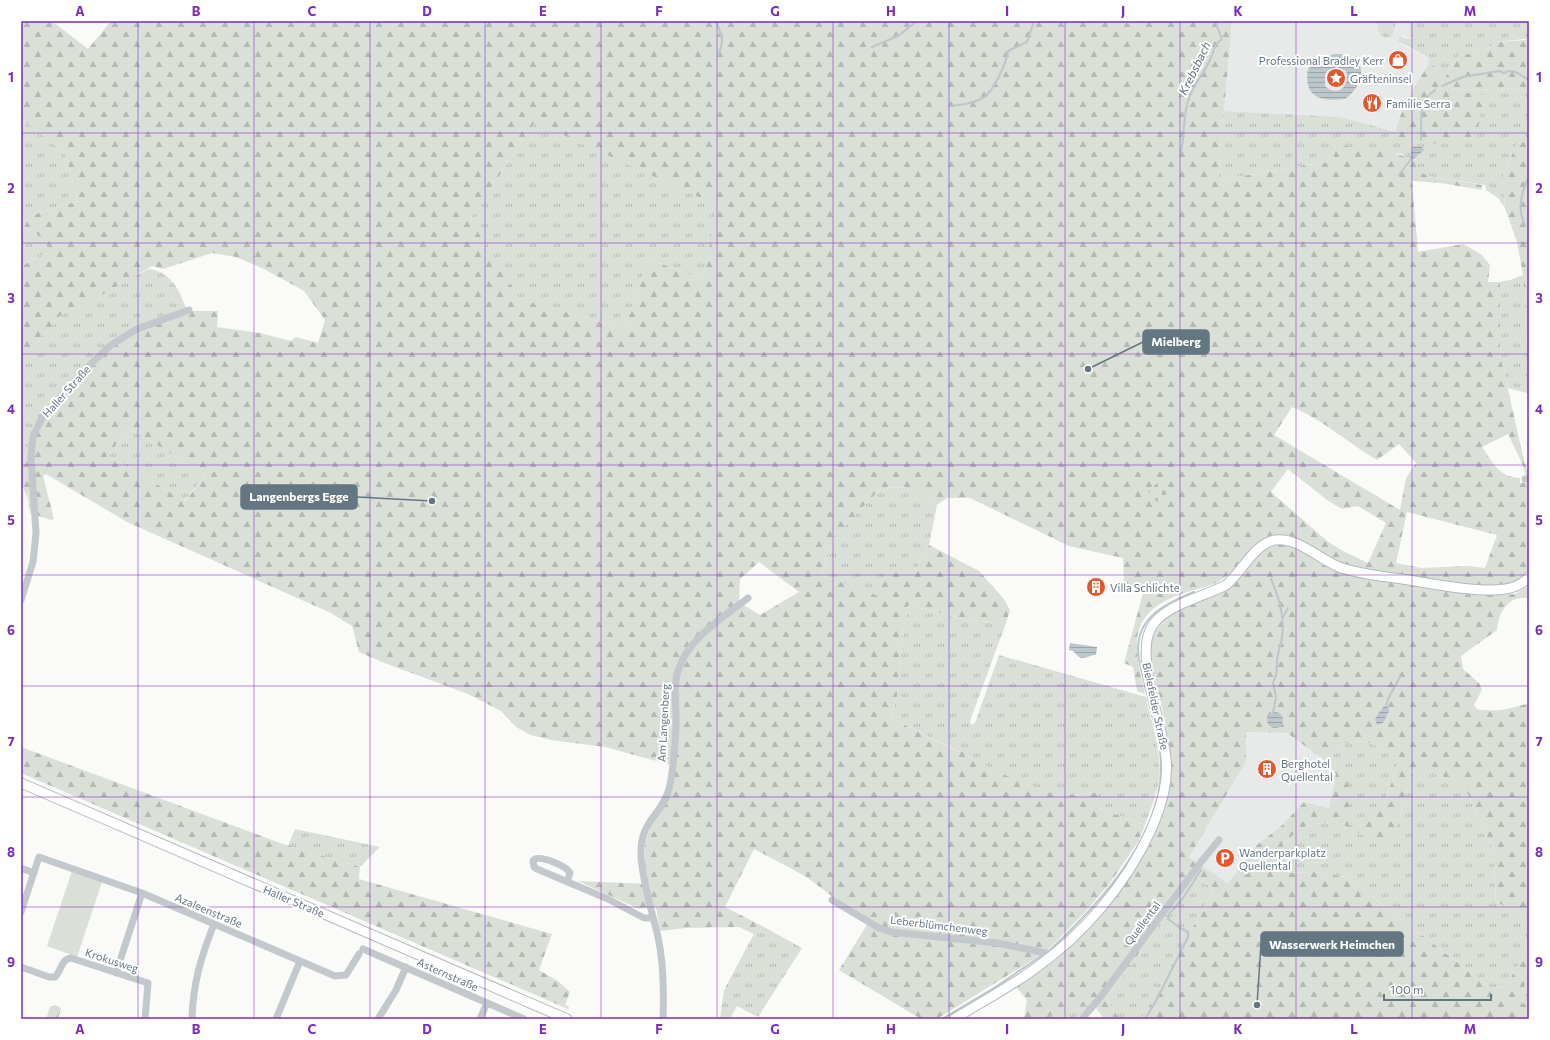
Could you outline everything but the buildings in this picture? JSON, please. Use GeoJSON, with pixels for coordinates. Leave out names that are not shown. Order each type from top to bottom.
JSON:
{"type":"FeatureCollection","features":[{"type":"Feature","properties":{"kind":"main road","name":"Bielefelder Straße"},"geometry":{"type":"LineString","coordinates":[[954,1019],[1034,970],[1050,956],[1092,917],[1120,883],[1144,845],[1160,809],[1166,781],[1166,753],[1145,651],[1150,628],[1168,611],[1226,585],[1235,578],[1255,552],[1264,544],[1274,541],[1292,542],[1340,567],[1365,573],[1441,585],[1501,590],[1521,584],[1529,578]]}},
{"type":"Feature","properties":{"kind":"main road","name":"Haller Straße"},"geometry":{"type":"LineString","coordinates":[[21,783],[567,1019]]}},
{"type":"Feature","properties":{"kind":"street","name":"Haller Straße"},"geometry":{"type":"LineString","coordinates":[[21,600],[33,562],[36,533],[31,457],[33,436],[43,416],[92,363],[111,345],[137,329],[189,310]]}},
{"type":"Feature","properties":{"kind":"street","name":"Am Langenberg"},"geometry":{"type":"LineString","coordinates":[[663,1019],[662,965],[643,869],[642,844],[646,827],[669,788],[676,729],[676,687],[679,667],[693,645],[707,631],[748,598]]}},
{"type":"Feature","properties":{"kind":"street","name":"Quellental"},"geometry":{"type":"LineString","coordinates":[[1082,1019],[1108,988],[1200,862],[1219,840]]}},
{"type":"Feature","properties":{"kind":"street","name":"Azaleenstraße"},"geometry":{"type":"LineString","coordinates":[[34,873],[39,857],[142,892],[300,961],[341,976],[349,971],[361,952]]}},
{"type":"Feature","properties":{"kind":"street"},"geometry":{"type":"LineString","coordinates":[[567,882],[570,873],[566,868],[541,858],[533,861],[534,868],[644,918],[653,918]]}},
{"type":"Feature","properties":{"kind":"street"},"geometry":{"type":"LineString","coordinates":[[21,868],[34,873],[21,912]]}},
{"type":"Feature","properties":{"kind":"street"},"geometry":{"type":"LineString","coordinates":[[116,973],[142,892]]}},
{"type":"Feature","properties":{"kind":"street","name":"Leberblümchenweg"},"geometry":{"type":"LineString","coordinates":[[832,900],[875,925],[891,932],[997,943],[1046,953],[1050,956]]}},
{"type":"Feature","properties":{"kind":"street"},"geometry":{"type":"LineString","coordinates":[[192,1019],[196,977],[200,958],[214,924]]}},
{"type":"Feature","properties":{"kind":"street","name":"Asternstraße"},"geometry":{"type":"LineString","coordinates":[[361,952],[406,967],[524,1019]]}},
{"type":"Feature","properties":{"kind":"street","name":"Krokusweg"},"geometry":{"type":"LineString","coordinates":[[21,968],[49,977],[55,977],[59,973],[63,962],[71,958],[148,984],[145,1019]]}},
{"type":"Feature","properties":{"kind":"street"},"geometry":{"type":"LineString","coordinates":[[276,1019],[300,961]]}},
{"type":"Feature","properties":{"kind":"street"},"geometry":{"type":"LineString","coordinates":[[378,1019],[396,990],[406,967]]}},
{"type":"Feature","properties":{"kind":"street"},"geometry":{"type":"LineString","coordinates":[[480,1019],[487,1003]]}},
{"type":"Feature","properties":{"kind":"shaded area"},"geometry":{"type":"Polygon","coordinates":[[[1232,21],[1409,21],[1411,39],[1402,36],[1405,46],[1429,58],[1428,65],[1408,99],[1396,132],[1341,117],[1224,111],[1232,21]]]}},
{"type":"Feature","properties":{"kind":"shaded area"},"geometry":{"type":"Polygon","coordinates":[[[1334,54],[1345,55],[1353,58],[1358,63],[1361,70],[1361,77],[1353,92],[1345,99],[1328,100],[1316,96],[1311,92],[1308,86],[1308,69],[1318,60],[1334,54]],[[1337,67],[1328,70],[1325,74],[1325,86],[1334,91],[1342,89],[1347,81],[1346,71],[1337,67]]]}},
{"type":"Feature","properties":{"kind":"shaded area"},"geometry":{"type":"Polygon","coordinates":[[[1413,146],[1422,147],[1424,150],[1412,160],[1410,157],[1413,146]]]}},
{"type":"Feature","properties":{"kind":"shaded area"},"geometry":{"type":"Polygon","coordinates":[[[1070,643],[1097,647],[1096,655],[1081,658],[1073,651],[1069,650],[1070,643]]]}},
{"type":"Feature","properties":{"kind":"shaded area"},"geometry":{"type":"Polygon","coordinates":[[[1384,706],[1388,707],[1389,711],[1383,723],[1377,725],[1375,719],[1384,706]]]}},
{"type":"Feature","properties":{"kind":"shaded area"},"geometry":{"type":"Polygon","coordinates":[[[1275,712],[1282,717],[1283,720],[1278,727],[1275,728],[1268,723],[1267,720],[1272,713],[1275,712]]]}},
{"type":"Feature","properties":{"kind":"shaded area"},"geometry":{"type":"Polygon","coordinates":[[[1246,732],[1287,733],[1327,762],[1336,774],[1329,808],[1304,802],[1281,826],[1257,845],[1228,883],[1189,857],[1246,762],[1246,732]]]}},
{"type":"Feature","properties":{"kind":"green space"},"geometry":{"type":"Polygon","coordinates":[[[21,21],[52,21],[88,49],[111,21],[1232,21],[1218,180],[1333,161],[1336,145],[1397,154],[1408,158],[1416,164],[1421,172],[1428,176],[1482,185],[1482,190],[1441,183],[1412,181],[1418,252],[1463,244],[1481,254],[1490,265],[1488,282],[1500,282],[1500,353],[1525,465],[1529,470],[1529,476],[1526,477],[1523,465],[1508,434],[1482,447],[1493,464],[1502,472],[1513,477],[1520,478],[1520,483],[1529,482],[1529,569],[1513,583],[1497,586],[1428,580],[1376,572],[1342,564],[1320,555],[1284,536],[1249,558],[1216,583],[1173,597],[1157,606],[1147,616],[1140,627],[1137,638],[1139,665],[1145,694],[1137,691],[1133,667],[1124,663],[1143,593],[1124,582],[1123,558],[1069,546],[970,498],[947,498],[937,505],[915,488],[882,487],[834,537],[822,575],[878,596],[885,575],[917,568],[929,545],[979,571],[1003,598],[1010,610],[1006,623],[967,620],[908,605],[901,643],[897,698],[891,714],[893,719],[959,752],[963,751],[968,756],[991,769],[1038,788],[1063,795],[1098,793],[1095,807],[1145,825],[1138,842],[1110,883],[1086,911],[1047,951],[937,1019],[921,1019],[839,970],[868,923],[805,876],[754,849],[725,907],[764,927],[754,934],[739,927],[686,928],[660,931],[656,907],[639,909],[578,881],[648,884],[645,869],[645,842],[652,823],[670,795],[675,766],[605,747],[551,740],[531,735],[516,727],[501,711],[468,694],[359,652],[352,626],[331,613],[127,522],[46,474],[43,476],[54,519],[51,520],[30,513],[28,499],[21,482],[21,463],[45,417],[113,346],[138,331],[192,311],[218,311],[217,327],[260,333],[291,341],[296,337],[318,343],[325,320],[304,291],[264,269],[236,257],[212,253],[163,269],[152,266],[81,307],[68,310],[61,315],[21,362],[21,266],[47,253],[47,240],[24,227],[30,216],[78,201],[65,153],[21,118],[21,21]],[[535,122],[470,219],[519,299],[624,328],[649,259],[704,280],[716,205],[535,122]],[[1292,407],[1274,435],[1400,510],[1406,478],[1416,463],[1399,444],[1377,460],[1315,418],[1292,407]],[[127,427],[109,456],[185,501],[206,475],[127,427]],[[1288,469],[1271,492],[1327,541],[1341,550],[1368,563],[1386,523],[1358,506],[1342,509],[1327,500],[1288,469]],[[1407,512],[1396,563],[1421,568],[1468,566],[1485,568],[1497,535],[1407,512]],[[759,562],[740,579],[739,602],[760,615],[799,592],[759,562]]]}},
{"type":"Feature","properties":{"kind":"green space"},"geometry":{"type":"Polygon","coordinates":[[[1378,21],[1396,21],[1392,37],[1388,38],[1380,34],[1377,25],[1378,21]]]}},
{"type":"Feature","properties":{"kind":"green space"},"geometry":{"type":"Polygon","coordinates":[[[1409,21],[1529,21],[1529,37],[1525,39],[1495,42],[1488,49],[1483,51],[1470,54],[1460,54],[1442,84],[1448,89],[1498,90],[1514,88],[1529,90],[1529,139],[1516,145],[1503,177],[1505,208],[1498,198],[1486,190],[1485,185],[1428,176],[1421,172],[1402,154],[1336,145],[1333,161],[1218,180],[1224,111],[1341,117],[1396,132],[1408,99],[1428,65],[1429,58],[1398,41],[1400,37],[1411,39],[1409,21]]]}},
{"type":"Feature","properties":{"kind":"green space"},"geometry":{"type":"Polygon","coordinates":[[[1529,37],[1529,90],[1514,88],[1498,90],[1448,89],[1443,87],[1443,81],[1460,54],[1470,54],[1483,51],[1488,49],[1495,42],[1525,40],[1529,37]]]}},
{"type":"Feature","properties":{"kind":"green space"},"geometry":{"type":"Polygon","coordinates":[[[1428,65],[1444,69],[1439,83],[1442,91],[1483,94],[1484,96],[1477,134],[1474,139],[1446,140],[1430,146],[1418,142],[1401,142],[1396,139],[1398,122],[1402,112],[1428,65]]]}},
{"type":"Feature","properties":{"kind":"green space"},"geometry":{"type":"Polygon","coordinates":[[[21,118],[65,153],[78,201],[30,216],[24,227],[47,240],[47,253],[21,266],[21,118]]]}},
{"type":"Feature","properties":{"kind":"green space"},"geometry":{"type":"Polygon","coordinates":[[[535,122],[717,205],[704,280],[649,259],[624,328],[518,299],[470,219],[535,122]]]}},
{"type":"Feature","properties":{"kind":"green space"},"geometry":{"type":"Polygon","coordinates":[[[1529,139],[1529,394],[1527,393],[1527,347],[1523,275],[1517,242],[1505,208],[1503,177],[1516,145],[1529,139]]]}},
{"type":"Feature","properties":{"kind":"green space"},"geometry":{"type":"Polygon","coordinates":[[[149,269],[163,274],[173,282],[186,308],[137,326],[110,342],[40,415],[31,445],[21,463],[21,362],[61,315],[68,310],[81,307],[116,285],[149,269]]]}},
{"type":"Feature","properties":{"kind":"green space"},"geometry":{"type":"Polygon","coordinates":[[[1523,275],[1527,347],[1527,393],[1508,388],[1500,353],[1500,282],[1523,275]]]}},
{"type":"Feature","properties":{"kind":"green space"},"geometry":{"type":"Polygon","coordinates":[[[127,427],[206,475],[184,501],[109,456],[127,427]]]}},
{"type":"Feature","properties":{"kind":"green space"},"geometry":{"type":"Polygon","coordinates":[[[1158,483],[1169,496],[1159,504],[1148,491],[1158,483]]]}},
{"type":"Feature","properties":{"kind":"green space"},"geometry":{"type":"Polygon","coordinates":[[[882,487],[915,488],[937,505],[929,545],[917,568],[885,575],[878,597],[822,575],[834,537],[882,487]]]}},
{"type":"Feature","properties":{"kind":"green space"},"geometry":{"type":"Polygon","coordinates":[[[1289,545],[1338,571],[1441,590],[1490,595],[1515,594],[1529,586],[1529,612],[1527,598],[1520,598],[1509,603],[1499,618],[1497,630],[1461,656],[1463,669],[1479,683],[1482,690],[1474,705],[1477,709],[1497,710],[1529,703],[1529,917],[1496,902],[1493,850],[1464,785],[1420,767],[1412,772],[1393,838],[1386,842],[1363,836],[1357,832],[1358,821],[1361,818],[1382,810],[1399,761],[1397,755],[1365,741],[1346,743],[1330,757],[1348,779],[1353,824],[1349,827],[1329,821],[1299,828],[1276,854],[1282,873],[1314,872],[1347,877],[1489,987],[1505,988],[1529,945],[1529,979],[1525,982],[1522,1004],[1529,1002],[1529,1019],[1142,1019],[1214,889],[1194,876],[1107,998],[1119,1019],[1104,1019],[1093,1004],[1051,1014],[1049,1019],[1024,1019],[1027,1000],[1016,987],[1043,968],[1098,917],[1123,886],[1144,854],[1161,821],[1170,787],[1170,753],[1166,726],[1153,673],[1150,652],[1156,632],[1163,622],[1173,614],[1221,593],[1232,586],[1258,557],[1270,547],[1289,545]],[[1246,732],[1246,762],[1189,857],[1228,883],[1257,845],[1281,826],[1304,802],[1329,808],[1336,774],[1327,762],[1287,733],[1246,732]]]}},
{"type":"Feature","properties":{"kind":"green space"},"geometry":{"type":"Polygon","coordinates":[[[908,605],[967,620],[1006,623],[970,721],[971,725],[975,723],[999,655],[1146,697],[1156,737],[1160,769],[1157,791],[1145,825],[1095,807],[1098,793],[1062,795],[1037,788],[991,769],[968,756],[963,751],[960,752],[893,719],[891,714],[897,698],[901,643],[908,605]]]}},
{"type":"Feature","properties":{"kind":"green space"},"geometry":{"type":"Polygon","coordinates":[[[1365,741],[1397,755],[1399,761],[1382,810],[1379,814],[1393,838],[1412,772],[1420,767],[1464,785],[1493,850],[1496,902],[1529,917],[1529,945],[1505,988],[1489,987],[1347,877],[1314,872],[1282,873],[1276,854],[1299,828],[1329,821],[1349,827],[1348,779],[1330,757],[1346,743],[1365,741]]]}},
{"type":"Feature","properties":{"kind":"green space"},"geometry":{"type":"Polygon","coordinates":[[[21,747],[283,844],[360,867],[359,879],[552,934],[539,970],[558,981],[570,992],[565,1005],[569,1007],[568,1009],[21,773],[21,747]]]}},
{"type":"Feature","properties":{"kind":"green space"},"geometry":{"type":"Polygon","coordinates":[[[295,829],[380,847],[360,867],[288,846],[295,829]]]}},
{"type":"Feature","properties":{"kind":"green space"},"geometry":{"type":"Polygon","coordinates":[[[72,871],[102,882],[77,957],[47,946],[72,871]]]}},
{"type":"Feature","properties":{"kind":"green space"},"geometry":{"type":"Polygon","coordinates":[[[1194,876],[1214,889],[1142,1019],[1119,1019],[1107,998],[1194,876]]]}},
{"type":"Feature","properties":{"kind":"green space"},"geometry":{"type":"Polygon","coordinates":[[[764,927],[802,948],[758,1017],[737,1006],[730,1019],[720,1019],[724,990],[754,934],[764,927]]]}},
{"type":"Feature","properties":{"kind":"green space"},"geometry":{"type":"Polygon","coordinates":[[[1529,979],[1529,1002],[1522,1004],[1525,982],[1529,979]]]}},
{"type":"Feature","properties":{"kind":"green space"},"geometry":{"type":"Polygon","coordinates":[[[1093,1004],[1077,1019],[1049,1019],[1050,1014],[1093,1004]]]}},
{"type":"Feature","properties":{"kind":"green space"},"geometry":{"type":"Polygon","coordinates":[[[55,1005],[61,1008],[58,1019],[46,1019],[50,1007],[55,1005]]]}},
{"type":"Feature","properties":{"kind":"waterway","name":"Krebsbach"},"geometry":{"type":"LineString","coordinates":[[716,21],[722,38],[718,55]]}},
{"type":"Feature","properties":{"kind":"waterway","name":"Krebsbach"},"geometry":{"type":"LineString","coordinates":[[872,47],[898,36],[917,21]]}},
{"type":"Feature","properties":{"kind":"waterway","name":"Krebsbach"},"geometry":{"type":"LineString","coordinates":[[949,106],[971,103],[987,95],[999,77],[1008,51],[1027,42],[1034,21]]}},
{"type":"Feature","properties":{"kind":"waterway","name":"Krebsbach"},"geometry":{"type":"LineString","coordinates":[[1181,151],[1185,113],[1190,96],[1209,62],[1215,47],[1222,39],[1215,21]]}},
{"type":"Feature","properties":{"kind":"waterway"},"geometry":{"type":"LineString","coordinates":[[1444,85],[1463,77],[1499,71],[1504,73],[1511,71],[1520,74],[1529,80]]}},
{"type":"Feature","properties":{"kind":"waterway"},"geometry":{"type":"LineString","coordinates":[[1421,140],[1421,119],[1423,106],[1425,100],[1435,90]]}},
{"type":"Feature","properties":{"kind":"waterway"},"geometry":{"type":"LineString","coordinates":[[1399,175],[1412,158]]}},
{"type":"Feature","properties":{"kind":"waterway"},"geometry":{"type":"LineString","coordinates":[[1525,226],[1521,213],[1521,202],[1523,191],[1529,177]]}},
{"type":"Feature","properties":{"kind":"waterway"},"geometry":{"type":"LineString","coordinates":[[1271,579],[1279,600],[1283,622],[1276,675],[1273,682],[1276,697],[1273,713]]}},
{"type":"Feature","properties":{"kind":"waterway"},"geometry":{"type":"LineString","coordinates":[[1146,690],[1139,660],[1138,646],[1140,634],[1145,624],[1152,616],[1171,602],[1194,592]]}},
{"type":"Feature","properties":{"kind":"waterway"},"geometry":{"type":"LineString","coordinates":[[1283,617],[1288,608]]}},
{"type":"Feature","properties":{"kind":"waterway"},"geometry":{"type":"LineString","coordinates":[[1386,706],[1388,699],[1400,677]]}},
{"type":"Feature","properties":{"kind":"waterway"},"geometry":{"type":"LineString","coordinates":[[1049,951],[1087,914],[1123,870],[1138,846],[1150,821],[1158,796],[1161,761],[1149,701]]}},
{"type":"Feature","properties":{"kind":"waterway"},"geometry":{"type":"LineString","coordinates":[[1145,1019],[1156,1001],[1188,937],[1188,932],[1168,919],[1169,914],[1183,898],[1201,870]]}},
{"type":"Feature","properties":{"kind":"waterway"},"geometry":{"type":"LineString","coordinates":[[942,1019],[994,988],[1041,956]]}},
{"type":"Feature","properties":{"kind":"place","name":"Professional Bradley Kerr"},"geometry":{"type":"Point","coordinates":[1398,60]}},
{"type":"Feature","properties":{"kind":"place","name":"Gräfteninsel"},"geometry":{"type":"Point","coordinates":[1336,78]}},
{"type":"Feature","properties":{"kind":"place","name":"Familie Serra"},"geometry":{"type":"Point","coordinates":[1372,103]}},
{"type":"Feature","properties":{"kind":"place","name":"Mielberg"},"geometry":{"type":"Point","coordinates":[1088,369]}},
{"type":"Feature","properties":{"kind":"place","name":"Langenbergs Egge"},"geometry":{"type":"Point","coordinates":[432,501]}},
{"type":"Feature","properties":{"kind":"place","name":"Villa Schlichte"},"geometry":{"type":"Point","coordinates":[1096,587]}},
{"type":"Feature","properties":{"kind":"place","name":"Berghotel Quellental"},"geometry":{"type":"Point","coordinates":[1267,769]}},
{"type":"Feature","properties":{"kind":"place","name":"Wanderparkplatz Quellental"},"geometry":{"type":"Point","coordinates":[1225,858]}},
{"type":"Feature","properties":{"kind":"place","name":"Wasserwerk Heimchen"},"geometry":{"type":"Point","coordinates":[1257,1005]}}]}
